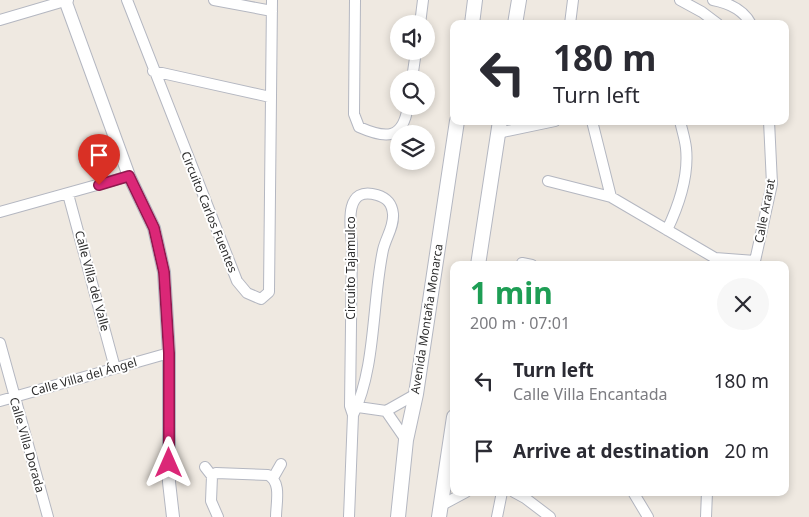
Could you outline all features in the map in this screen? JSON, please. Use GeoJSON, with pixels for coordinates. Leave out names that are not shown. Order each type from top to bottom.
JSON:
{"type":"FeatureCollection","features":[{"type":"Feature","properties":{"kind":"main road"},"geometry":{"type":"LineString","coordinates":[[473,20],[476,0]]}},
{"type":"Feature","properties":{"kind":"main road"},"geometry":{"type":"LineString","coordinates":[[516,20],[518,0]]}},
{"type":"Feature","properties":{"kind":"main road","name":"Avenida Montaña Monarca"},"geometry":{"type":"LineString","coordinates":[[398,517],[406,440],[416,394],[456,125]]}},
{"type":"Feature","properties":{"kind":"main road"},"geometry":{"type":"LineString","coordinates":[[479,261],[499,127]]}},
{"type":"Feature","properties":{"kind":"main road"},"geometry":{"type":"LineString","coordinates":[[440,512],[450,445]]}},
{"type":"Feature","properties":{"kind":"street"},"geometry":{"type":"LineString","coordinates":[[0,20],[66,0],[129,176],[154,228],[164,272],[169,353],[168,482],[173,517]]}},
{"type":"Feature","properties":{"kind":"street","name":"Circuito Carlos Fuentes"},"geometry":{"type":"LineString","coordinates":[[126,0],[236,281],[247,293],[261,299],[269,292],[272,5]]}},
{"type":"Feature","properties":{"kind":"street"},"geometry":{"type":"LineString","coordinates":[[214,0],[272,5]]}},
{"type":"Feature","properties":{"kind":"street"},"geometry":{"type":"LineString","coordinates":[[355,0],[354,114],[360,127],[384,136],[396,132],[403,125],[406,115]]}},
{"type":"Feature","properties":{"kind":"street"},"geometry":{"type":"LineString","coordinates":[[421,15],[423,0]]}},
{"type":"Feature","properties":{"kind":"street"},"geometry":{"type":"LineString","coordinates":[[571,20],[573,0]]}},
{"type":"Feature","properties":{"kind":"street"},"geometry":{"type":"LineString","coordinates":[[680,0],[713,20]]}},
{"type":"Feature","properties":{"kind":"street"},"geometry":{"type":"LineString","coordinates":[[713,0],[725,2],[738,8],[748,20]]}},
{"type":"Feature","properties":{"kind":"street"},"geometry":{"type":"LineString","coordinates":[[572,13],[573,20]]}},
{"type":"Feature","properties":{"kind":"street"},"geometry":{"type":"LineString","coordinates":[[153,71],[270,97]]}},
{"type":"Feature","properties":{"kind":"street"},"geometry":{"type":"LineString","coordinates":[[499,127],[517,125]]}},
{"type":"Feature","properties":{"kind":"street"},"geometry":{"type":"LineString","coordinates":[[593,125],[612,197]]}},
{"type":"Feature","properties":{"kind":"street"},"geometry":{"type":"LineString","coordinates":[[667,230],[676,211],[685,178],[686,148],[681,125]]}},
{"type":"Feature","properties":{"kind":"street","name":"Calle Ararat"},"geometry":{"type":"LineString","coordinates":[[548,181],[612,197],[715,258],[755,261],[772,184],[769,125]]}},
{"type":"Feature","properties":{"kind":"street"},"geometry":{"type":"LineString","coordinates":[[0,212],[129,176]]}},
{"type":"Feature","properties":{"kind":"street","name":"Calle Villa del Valle"},"geometry":{"type":"LineString","coordinates":[[68,194],[116,368]]}},
{"type":"Feature","properties":{"kind":"street","name":"Circuito Tajamulco"},"geometry":{"type":"LineString","coordinates":[[349,517],[354,409],[352,244],[349,220],[352,204],[359,196],[368,194],[386,199],[392,204],[393,214],[392,227],[383,249],[365,381],[354,409]]}},
{"type":"Feature","properties":{"kind":"street","name":"Calle Villa Dorada"},"geometry":{"type":"LineString","coordinates":[[0,343],[48,517]]}},
{"type":"Feature","properties":{"kind":"street","name":"Calle Villa del Ángel"},"geometry":{"type":"LineString","coordinates":[[0,401],[169,353]]}},
{"type":"Feature","properties":{"kind":"street"},"geometry":{"type":"LineString","coordinates":[[354,409],[386,411],[416,394]]}},
{"type":"Feature","properties":{"kind":"street"},"geometry":{"type":"LineString","coordinates":[[386,411],[406,440]]}},
{"type":"Feature","properties":{"kind":"street"},"geometry":{"type":"LineString","coordinates":[[273,478],[281,464]]}},
{"type":"Feature","properties":{"kind":"street"},"geometry":{"type":"LineString","coordinates":[[205,467],[212,476],[211,501],[218,517]]}},
{"type":"Feature","properties":{"kind":"street"},"geometry":{"type":"LineString","coordinates":[[212,476],[216,473],[268,475],[273,478],[276,483],[276,517]]}},
{"type":"Feature","properties":{"kind":"street"},"geometry":{"type":"LineString","coordinates":[[440,512],[461,496]]}},
{"type":"Feature","properties":{"kind":"street"},"geometry":{"type":"LineString","coordinates":[[497,517],[501,496]]}},
{"type":"Feature","properties":{"kind":"street"},"geometry":{"type":"LineString","coordinates":[[521,496],[550,517]]}},
{"type":"Feature","properties":{"kind":"street"},"geometry":{"type":"LineString","coordinates":[[635,496],[648,517]]}},
{"type":"Feature","properties":{"kind":"street"},"geometry":{"type":"LineString","coordinates":[[706,517],[707,496]]}},
{"type":"Feature","properties":{"kind":"route"},"geometry":{"type":"LineString","coordinates":[[99,185],[129,176],[154,228],[164,272],[169,353],[169,463]]}}]}
